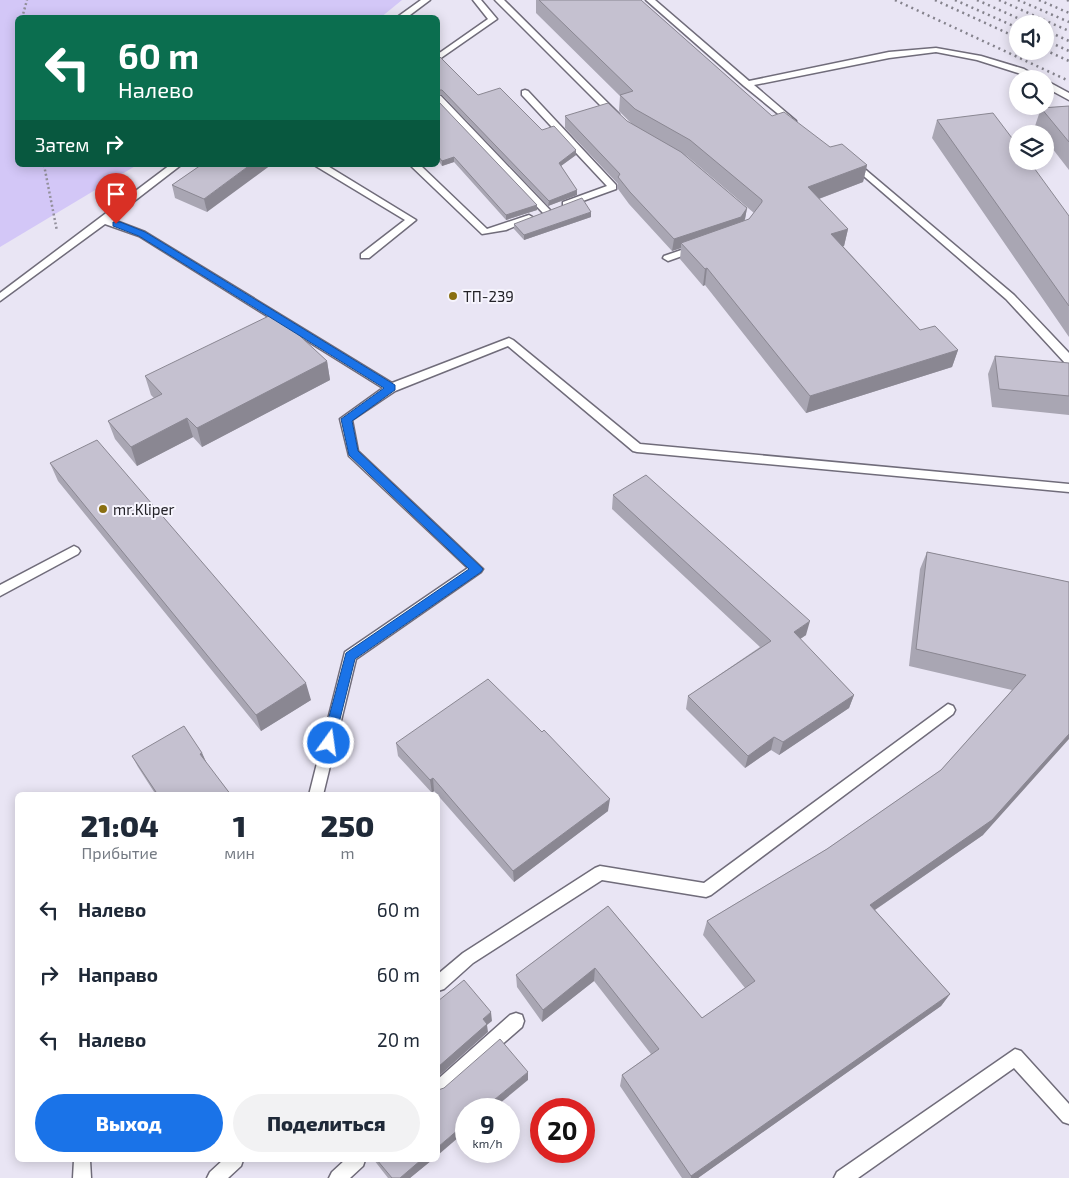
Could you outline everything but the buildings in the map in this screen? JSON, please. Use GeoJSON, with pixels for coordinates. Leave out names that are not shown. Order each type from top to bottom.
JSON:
{"type":"FeatureCollection","features":[{"type":"Feature","properties":{"kind":"lane"},"geometry":{"type":"LineString","coordinates":[[404,15],[426,0]]}},
{"type":"Feature","properties":{"kind":"lane"},"geometry":{"type":"LineString","coordinates":[[440,57],[493,20],[477,0]]}},
{"type":"Feature","properties":{"kind":"lane"},"geometry":{"type":"LineString","coordinates":[[499,0],[623,122]]}},
{"type":"Feature","properties":{"kind":"lane"},"geometry":{"type":"LineString","coordinates":[[650,0],[802,131]]}},
{"type":"Feature","properties":{"kind":"lane"},"geometry":{"type":"LineString","coordinates":[[748,84],[890,55],[936,50],[978,58],[1018,70]]}},
{"type":"Feature","properties":{"kind":"lane"},"geometry":{"type":"LineString","coordinates":[[1054,88],[1069,97]]}},
{"type":"Feature","properties":{"kind":"lane"},"geometry":{"type":"LineString","coordinates":[[417,167],[485,232],[503,228],[613,187],[525,93]]}},
{"type":"Feature","properties":{"kind":"lane"},"geometry":{"type":"LineString","coordinates":[[440,100],[547,212]]}},
{"type":"Feature","properties":{"kind":"lane"},"geometry":{"type":"LineString","coordinates":[[849,159],[1010,297],[1069,360]]}},
{"type":"Feature","properties":{"kind":"lane"},"geometry":{"type":"LineString","coordinates":[[0,298],[173,167]]}},
{"type":"Feature","properties":{"kind":"lane"},"geometry":{"type":"LineString","coordinates":[[322,167],[411,220],[365,256]]}},
{"type":"Feature","properties":{"kind":"lane"},"geometry":{"type":"LineString","coordinates":[[104,220],[142,234],[391,388]]}},
{"type":"Feature","properties":{"kind":"lane"},"geometry":{"type":"LineString","coordinates":[[668,258],[705,245]]}},
{"type":"Feature","properties":{"kind":"lane"},"geometry":{"type":"LineString","coordinates":[[317,792],[350,656],[477,569],[353,452],[346,419],[391,388],[509,342],[637,448],[1069,488]]}},
{"type":"Feature","properties":{"kind":"lane"},"geometry":{"type":"LineString","coordinates":[[0,592],[74,551]]}},
{"type":"Feature","properties":{"kind":"lane"},"geometry":{"type":"LineString","coordinates":[[440,982],[468,958],[600,873],[706,890],[948,710]]}},
{"type":"Feature","properties":{"kind":"lane"},"geometry":{"type":"LineString","coordinates":[[440,1088],[516,1020]]}},
{"type":"Feature","properties":{"kind":"lane"},"geometry":{"type":"LineString","coordinates":[[843,1178],[1015,1057],[1069,1116]]}},
{"type":"Feature","properties":{"kind":"lane"},"geometry":{"type":"LineString","coordinates":[[82,1162],[82,1178]]}},
{"type":"Feature","properties":{"kind":"lane"},"geometry":{"type":"LineString","coordinates":[[216,1178],[234,1162]]}},
{"type":"Feature","properties":{"kind":"lane"},"geometry":{"type":"LineString","coordinates":[[338,1178],[355,1162]]}},
{"type":"Feature","properties":{"kind":"path"},"geometry":{"type":"LineString","coordinates":[[23,15],[27,0]]}},
{"type":"Feature","properties":{"kind":"path"},"geometry":{"type":"LineString","coordinates":[[44,167],[62,252]]}},
{"type":"Feature","properties":{"kind":"shaded area"},"geometry":{"type":"Polygon","coordinates":[[[0,0],[402,0],[384,15],[15,15],[15,167],[134,167],[0,247],[0,0]]]}},
{"type":"Feature","properties":{"kind":"railway"},"geometry":{"type":"LineString","coordinates":[[895,0],[1069,81]]}},
{"type":"Feature","properties":{"kind":"railway"},"geometry":{"type":"LineString","coordinates":[[935,0],[1009,34]]}},
{"type":"Feature","properties":{"kind":"railway"},"geometry":{"type":"LineString","coordinates":[[955,0],[1009,24]]}},
{"type":"Feature","properties":{"kind":"railway"},"geometry":{"type":"LineString","coordinates":[[977,0],[1011,15]]}},
{"type":"Feature","properties":{"kind":"railway"},"geometry":{"type":"LineString","coordinates":[[999,0],[1069,31]]}},
{"type":"Feature","properties":{"kind":"railway"},"geometry":{"type":"LineString","coordinates":[[1018,0],[1069,22]]}},
{"type":"Feature","properties":{"kind":"railway"},"geometry":{"type":"LineString","coordinates":[[1039,0],[1069,13]]}},
{"type":"Feature","properties":{"kind":"railway"},"geometry":{"type":"LineString","coordinates":[[1054,34],[1069,41]]}},
{"type":"Feature","properties":{"kind":"railway"},"geometry":{"type":"LineString","coordinates":[[1054,44],[1069,51]]}},
{"type":"Feature","properties":{"kind":"railway"},"geometry":{"type":"LineString","coordinates":[[1054,54],[1069,61]]}},
{"type":"Feature","properties":{"kind":"place","name":"ТП-239"},"geometry":{"type":"Point","coordinates":[453,296]}},
{"type":"Feature","properties":{"kind":"place","name":"mr.Kliper"},"geometry":{"type":"Point","coordinates":[103,509]}},
{"type":"Feature","properties":{"kind":"route"},"geometry":{"type":"LineString","coordinates":[[116,224],[142,234],[391,388],[346,419],[353,452],[477,569],[350,656],[329,743]]}}]}
